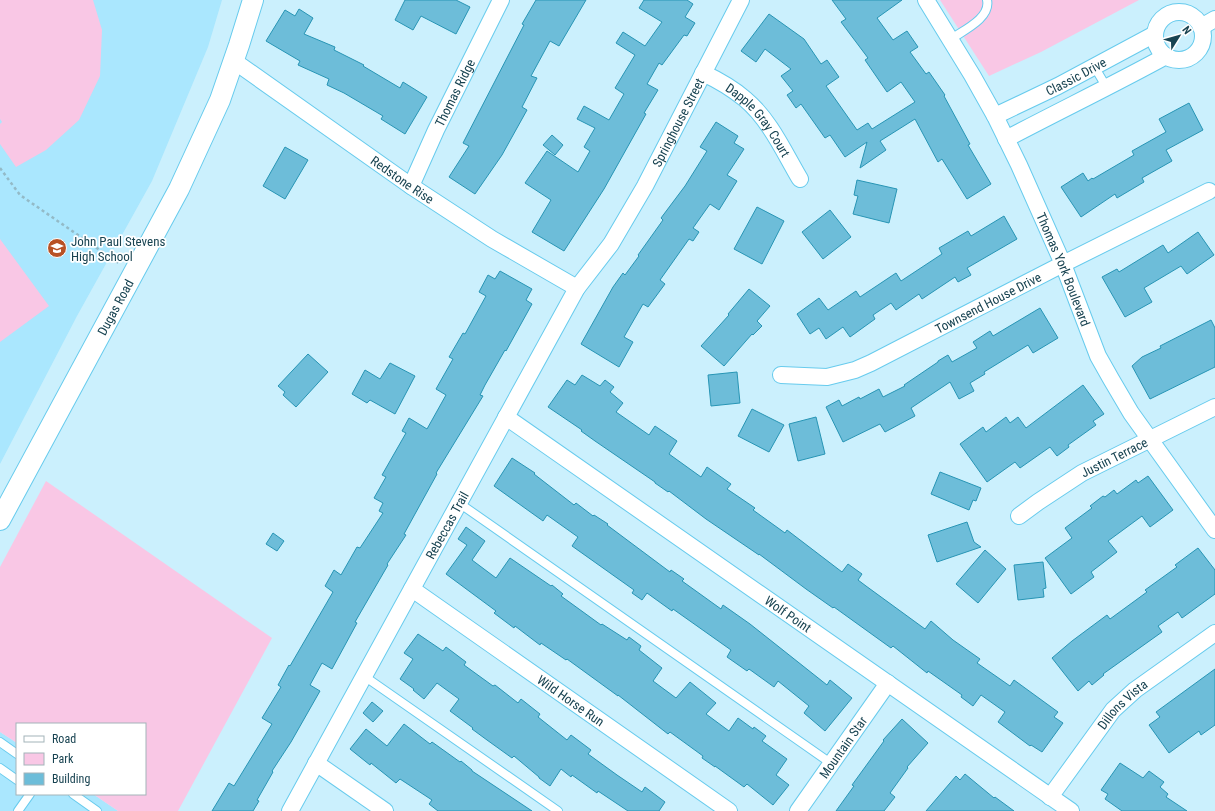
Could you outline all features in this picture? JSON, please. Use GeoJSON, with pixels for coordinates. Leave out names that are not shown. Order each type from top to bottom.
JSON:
{"type":"FeatureCollection","features":[{"type":"Feature","properties":{"kind":"street","name":"Dugas Road"},"geometry":{"type":"LineString","coordinates":[[0,520],[179,189],[220,100],[253,0]]}},
{"type":"Feature","properties":{"kind":"street","name":"Thomas Ridge"},"geometry":{"type":"LineString","coordinates":[[411,186],[442,117],[501,0]]}},
{"type":"Feature","properties":{"kind":"street","name":"Springhouse Street"},"geometry":{"type":"LineString","coordinates":[[611,244],[645,186],[741,0]]}},
{"type":"Feature","properties":{"kind":"street","name":"Thomas York Boulevard"},"geometry":{"type":"LineString","coordinates":[[926,0],[951,39],[995,116],[1037,204],[1063,264],[1098,356],[1122,399],[1215,530]]}},
{"type":"Feature","properties":{"kind":"street"},"geometry":{"type":"LineString","coordinates":[[1179,12],[1192,16],[1201,27],[1203,40],[1197,52],[1186,59],[1179,60],[1166,56],[1161,52],[1155,34],[1160,21],[1166,16],[1179,12]]}},
{"type":"Feature","properties":{"kind":"street"},"geometry":{"type":"LineString","coordinates":[[1201,27],[1215,19]]}},
{"type":"Feature","properties":{"kind":"street","name":"Classic Drive"},"geometry":{"type":"LineString","coordinates":[[995,116],[1058,86],[1155,34]]}},
{"type":"Feature","properties":{"kind":"street","name":"Classic Drive"},"geometry":{"type":"LineString","coordinates":[[1006,139],[1107,88],[1166,56]]}},
{"type":"Feature","properties":{"kind":"street","name":"Redstone Rise"},"geometry":{"type":"LineString","coordinates":[[234,61],[411,186],[492,239],[577,288]]}},
{"type":"Feature","properties":{"kind":"street","name":"Dapple Gray Court"},"geometry":{"type":"LineString","coordinates":[[703,74],[734,90],[755,109],[772,132],[800,180]]}},
{"type":"Feature","properties":{"kind":"street","name":"Townsend House Drive"},"geometry":{"type":"LineString","coordinates":[[781,375],[827,377],[855,370],[1209,191]]}},
{"type":"Feature","properties":{"kind":"street","name":"Rebeccas Trail"},"geometry":{"type":"LineString","coordinates":[[290,811],[577,288],[611,244]]}},
{"type":"Feature","properties":{"kind":"street","name":"Justin Terrace"},"geometry":{"type":"LineString","coordinates":[[1019,516],[1043,498],[1082,473],[1215,407]]}},
{"type":"Feature","properties":{"kind":"street","name":"Wolf Point"},"geometry":{"type":"LineString","coordinates":[[506,417],[1070,811]]}},
{"type":"Feature","properties":{"kind":"street","name":"Wild Horse Run"},"geometry":{"type":"LineString","coordinates":[[412,590],[729,811]]}},
{"type":"Feature","properties":{"kind":"street","name":"Dillons Vista"},"geometry":{"type":"LineString","coordinates":[[1050,797],[1116,707],[1135,690],[1215,633]]}},
{"type":"Feature","properties":{"kind":"street","name":"Mountain Star"},"geometry":{"type":"LineString","coordinates":[[798,811],[888,683]]}},
{"type":"Feature","properties":{"kind":"street"},"geometry":{"type":"LineString","coordinates":[[316,763],[385,811]]}},
{"type":"Feature","properties":{"kind":"lane"},"geometry":{"type":"LineString","coordinates":[[951,39],[984,17],[988,5],[987,0]]}},
{"type":"Feature","properties":{"kind":"lane"},"geometry":{"type":"LineString","coordinates":[[1094,66],[1107,88]]}},
{"type":"Feature","properties":{"kind":"lane"},"geometry":{"type":"LineString","coordinates":[[459,504],[832,764]]}},
{"type":"Feature","properties":{"kind":"lane"},"geometry":{"type":"LineString","coordinates":[[364,676],[558,811]]}},
{"type":"Feature","properties":{"kind":"lane"},"geometry":{"type":"LineString","coordinates":[[0,742],[16,753]]}},
{"type":"Feature","properties":{"kind":"lane"},"geometry":{"type":"LineString","coordinates":[[0,768],[16,779]]}},
{"type":"Feature","properties":{"kind":"lane"},"geometry":{"type":"LineString","coordinates":[[18,811],[29,795]]}},
{"type":"Feature","properties":{"kind":"lane"},"geometry":{"type":"LineString","coordinates":[[74,795],[97,811]]}},
{"type":"Feature","properties":{"kind":"path"},"geometry":{"type":"LineString","coordinates":[[0,168],[20,195],[134,274]]}},
{"type":"Feature","properties":{"kind":"shaded area","name":"John Paul Stevens High School"},"geometry":{"type":"Polygon","coordinates":[[[0,0],[222,0],[208,47],[152,181],[77,316],[0,464],[0,0]]]}},
{"type":"Feature","properties":{"kind":"shaded area"},"geometry":{"type":"Polygon","coordinates":[[[0,732],[16,742],[16,795],[94,795],[118,811],[0,811],[0,732]]]}},
{"type":"Feature","properties":{"kind":"green space"},"geometry":{"type":"Polygon","coordinates":[[[0,0],[93,0],[102,30],[100,76],[79,120],[46,150],[16,167],[0,144],[0,124],[2,122],[0,119],[0,0]]]}},
{"type":"Feature","properties":{"kind":"green space"},"geometry":{"type":"Polygon","coordinates":[[[940,0],[1139,0],[1041,52],[989,76],[940,0]]]}},
{"type":"Feature","properties":{"kind":"green space"},"geometry":{"type":"Polygon","coordinates":[[[0,239],[49,306],[0,342],[0,239]]]}},
{"type":"Feature","properties":{"kind":"green space"},"geometry":{"type":"Polygon","coordinates":[[[46,481],[272,638],[178,811],[118,811],[94,795],[146,795],[146,723],[16,723],[16,742],[0,732],[0,567],[46,481]]]}},
{"type":"Feature","properties":{"kind":"building"},"geometry":{"type":"Polygon","coordinates":[[[405,0],[456,0],[470,7],[456,34],[421,16],[413,30],[395,20],[405,0]]]}},
{"type":"Feature","properties":{"kind":"building"},"geometry":{"type":"Polygon","coordinates":[[[536,0],[586,0],[559,46],[550,41],[531,76],[537,78],[522,107],[527,110],[502,155],[475,194],[449,177],[469,146],[463,143],[524,25],[522,24],[536,0]]]}},
{"type":"Feature","properties":{"kind":"building"},"geometry":{"type":"Polygon","coordinates":[[[644,0],[687,0],[693,4],[685,17],[695,23],[687,36],[684,35],[662,65],[659,63],[647,84],[658,90],[644,113],[646,114],[604,189],[564,251],[532,232],[551,200],[525,183],[547,151],[578,172],[590,151],[584,147],[595,128],[577,119],[584,106],[609,120],[624,94],[615,88],[635,55],[616,43],[623,32],[645,46],[662,22],[639,8],[644,0]]]}},
{"type":"Feature","properties":{"kind":"building"},"geometry":{"type":"Polygon","coordinates":[[[832,0],[902,0],[877,18],[893,40],[907,31],[918,47],[910,52],[926,74],[929,72],[945,95],[944,96],[970,144],[968,145],[991,184],[967,199],[942,159],[938,162],[915,119],[880,141],[886,150],[860,168],[867,142],[845,157],[830,135],[825,138],[801,104],[796,108],[787,95],[793,91],[781,76],[791,69],[765,49],[756,62],[741,51],[769,14],[804,39],[821,64],[827,60],[839,77],[826,86],[857,130],[868,123],[872,129],[915,102],[901,82],[887,92],[865,60],[868,58],[841,22],[846,19],[832,0]]]}},
{"type":"Feature","properties":{"kind":"building"},"geometry":{"type":"Polygon","coordinates":[[[299,9],[313,18],[304,34],[335,47],[334,50],[364,65],[363,66],[400,88],[403,82],[427,97],[405,134],[381,119],[383,116],[344,93],[327,85],[329,79],[298,65],[300,61],[266,41],[285,10],[295,16],[299,9]]]}},
{"type":"Feature","properties":{"kind":"building"},"geometry":{"type":"Polygon","coordinates":[[[1189,103],[1203,130],[1166,150],[1172,161],[1142,178],[1144,182],[1117,198],[1115,194],[1081,217],[1061,187],[1083,173],[1088,181],[1092,178],[1093,179],[1134,155],[1132,151],[1166,132],[1159,119],[1189,103]]]}},
{"type":"Feature","properties":{"kind":"building"},"geometry":{"type":"Polygon","coordinates":[[[716,122],[738,136],[734,143],[744,149],[727,175],[737,181],[719,210],[710,204],[693,228],[699,232],[693,241],[689,239],[660,280],[665,284],[648,307],[643,304],[624,337],[633,342],[619,367],[581,344],[613,287],[623,273],[625,275],[639,256],[638,255],[663,220],[661,218],[685,186],[707,151],[700,147],[716,122]]]}},
{"type":"Feature","properties":{"kind":"building"},"geometry":{"type":"Polygon","coordinates":[[[552,135],[563,145],[555,155],[543,145],[552,135]]]}},
{"type":"Feature","properties":{"kind":"building"},"geometry":{"type":"Polygon","coordinates":[[[285,147],[308,160],[285,199],[263,186],[285,147]]]}},
{"type":"Feature","properties":{"kind":"building"},"geometry":{"type":"Polygon","coordinates":[[[857,180],[897,189],[889,223],[853,214],[858,196],[854,195],[857,180]]]}},
{"type":"Feature","properties":{"kind":"building"},"geometry":{"type":"Polygon","coordinates":[[[757,207],[784,221],[762,264],[734,249],[757,207]]]}},
{"type":"Feature","properties":{"kind":"building"},"geometry":{"type":"Polygon","coordinates":[[[830,210],[851,237],[823,259],[802,232],[830,210]]]}},
{"type":"Feature","properties":{"kind":"building"},"geometry":{"type":"Polygon","coordinates":[[[1004,216],[1017,239],[967,268],[971,275],[958,282],[955,277],[922,299],[919,294],[896,310],[891,303],[873,315],[875,319],[850,337],[843,327],[826,339],[819,328],[810,334],[797,314],[819,298],[828,310],[856,291],[860,297],[896,273],[901,281],[942,254],[939,248],[968,231],[971,236],[1004,216]]]}},
{"type":"Feature","properties":{"kind":"building"},"geometry":{"type":"Polygon","coordinates":[[[1198,232],[1214,255],[1187,274],[1181,266],[1144,288],[1152,302],[1125,317],[1102,277],[1117,269],[1119,272],[1163,245],[1168,253],[1198,232]]]}},
{"type":"Feature","properties":{"kind":"building"},"geometry":{"type":"Polygon","coordinates":[[[500,271],[532,289],[526,300],[532,304],[485,385],[480,395],[483,396],[436,473],[437,474],[404,534],[406,535],[387,564],[388,565],[355,622],[357,623],[332,669],[322,663],[310,685],[320,691],[291,742],[272,771],[273,772],[257,800],[259,801],[253,811],[212,811],[229,783],[234,786],[272,724],[262,718],[281,687],[278,685],[289,665],[290,666],[333,592],[325,586],[334,570],[341,575],[357,547],[360,548],[383,513],[379,511],[383,503],[374,498],[386,477],[382,475],[406,433],[402,431],[409,418],[427,429],[446,395],[436,389],[453,359],[449,357],[463,333],[465,334],[486,296],[479,292],[488,275],[495,279],[500,271]]]}},
{"type":"Feature","properties":{"kind":"building"},"geometry":{"type":"Polygon","coordinates":[[[749,289],[770,306],[757,321],[762,326],[753,335],[752,334],[724,366],[701,346],[729,315],[728,314],[749,289]]]}},
{"type":"Feature","properties":{"kind":"building"},"geometry":{"type":"Polygon","coordinates":[[[1040,308],[1058,338],[1033,353],[1028,345],[984,372],[985,374],[970,383],[974,391],[959,399],[950,382],[911,408],[915,416],[885,432],[880,424],[843,442],[826,407],[839,400],[842,406],[879,389],[883,397],[905,386],[904,385],[948,355],[952,362],[977,348],[973,342],[990,331],[993,336],[1040,308]]]}},
{"type":"Feature","properties":{"kind":"building"},"geometry":{"type":"Polygon","coordinates":[[[1211,320],[1215,328],[1215,367],[1150,399],[1132,366],[1142,357],[1161,348],[1160,346],[1211,320]]]}},
{"type":"Feature","properties":{"kind":"building"},"geometry":{"type":"Polygon","coordinates":[[[308,354],[328,372],[296,407],[283,395],[285,392],[278,386],[308,354]]]}},
{"type":"Feature","properties":{"kind":"building"},"geometry":{"type":"Polygon","coordinates":[[[390,363],[415,376],[395,414],[370,400],[367,403],[352,394],[365,370],[380,379],[390,363]]]}},
{"type":"Feature","properties":{"kind":"building"},"geometry":{"type":"Polygon","coordinates":[[[737,372],[740,403],[711,406],[708,375],[737,372]]]}},
{"type":"Feature","properties":{"kind":"building"},"geometry":{"type":"Polygon","coordinates":[[[582,375],[600,386],[605,380],[614,387],[610,392],[623,403],[616,412],[649,435],[655,426],[677,441],[669,454],[701,477],[707,467],[731,484],[727,489],[755,508],[753,510],[785,533],[787,530],[842,572],[848,564],[862,574],[858,580],[925,629],[931,621],[953,640],[980,659],[977,663],[1010,686],[1014,680],[1058,712],[1054,717],[1063,723],[1042,752],[1031,745],[1030,746],[998,722],[1005,712],[981,695],[973,706],[961,697],[962,695],[928,671],[927,673],[893,646],[891,648],[834,607],[833,608],[759,554],[706,519],[669,491],[668,492],[655,483],[548,407],[567,380],[575,385],[582,375]]]}},
{"type":"Feature","properties":{"kind":"building"},"geometry":{"type":"Polygon","coordinates":[[[1083,385],[1104,414],[1093,421],[1096,425],[1068,445],[1069,447],[1057,456],[1050,447],[1020,468],[1015,462],[987,482],[960,444],[983,427],[986,432],[1006,417],[1010,423],[1018,417],[1026,428],[1083,385]]]}},
{"type":"Feature","properties":{"kind":"building"},"geometry":{"type":"Polygon","coordinates":[[[752,409],[784,425],[769,452],[738,436],[752,409]]]}},
{"type":"Feature","properties":{"kind":"building"},"geometry":{"type":"Polygon","coordinates":[[[816,417],[825,454],[798,461],[789,424],[816,417]]]}},
{"type":"Feature","properties":{"kind":"building"},"geometry":{"type":"Polygon","coordinates":[[[512,458],[535,473],[534,474],[574,505],[576,503],[593,516],[594,515],[608,524],[607,525],[670,572],[671,570],[684,579],[682,581],[721,609],[723,605],[750,624],[827,685],[830,680],[852,698],[825,731],[804,713],[809,706],[778,681],[774,687],[749,669],[747,671],[727,657],[731,650],[673,609],[672,611],[647,593],[642,600],[632,593],[634,590],[572,546],[578,537],[547,515],[543,521],[494,486],[512,458]]]}},
{"type":"Feature","properties":{"kind":"building"},"geometry":{"type":"Polygon","coordinates":[[[940,472],[981,488],[976,501],[973,500],[969,510],[931,494],[940,472]]]}},
{"type":"Feature","properties":{"kind":"building"},"geometry":{"type":"Polygon","coordinates":[[[1148,476],[1173,510],[1150,527],[1142,516],[1108,541],[1117,552],[1091,572],[1094,577],[1071,594],[1045,558],[1072,538],[1065,528],[1092,508],[1090,506],[1114,490],[1117,494],[1136,480],[1138,483],[1148,476]]]}},
{"type":"Feature","properties":{"kind":"building"},"geometry":{"type":"Polygon","coordinates":[[[967,522],[974,542],[981,547],[937,562],[928,535],[967,522]]]}},
{"type":"Feature","properties":{"kind":"building"},"geometry":{"type":"Polygon","coordinates":[[[466,527],[485,541],[472,560],[496,578],[510,558],[551,586],[552,585],[563,594],[561,596],[601,625],[602,624],[627,640],[629,637],[641,646],[639,650],[662,668],[653,681],[676,698],[690,682],[716,703],[706,714],[729,731],[738,718],[766,736],[762,741],[787,759],[776,775],[789,785],[773,805],[747,784],[744,787],[702,758],[703,756],[670,732],[668,734],[618,695],[567,659],[566,660],[541,643],[540,645],[515,626],[514,628],[494,613],[496,611],[446,574],[467,545],[458,539],[466,527]]]}},
{"type":"Feature","properties":{"kind":"building"},"geometry":{"type":"Polygon","coordinates":[[[273,533],[284,541],[277,551],[266,544],[273,533]]]}},
{"type":"Feature","properties":{"kind":"building"},"geometry":{"type":"Polygon","coordinates":[[[1198,548],[1215,570],[1215,594],[1182,618],[1178,612],[1158,626],[1162,632],[1103,674],[1104,675],[1092,685],[1089,681],[1078,691],[1052,658],[1107,615],[1110,619],[1147,592],[1145,590],[1177,567],[1175,565],[1198,548]]]}},
{"type":"Feature","properties":{"kind":"building"},"geometry":{"type":"Polygon","coordinates":[[[985,550],[1006,569],[978,603],[956,584],[985,550]]]}},
{"type":"Feature","properties":{"kind":"building"},"geometry":{"type":"Polygon","coordinates":[[[1043,562],[1046,588],[1043,589],[1044,597],[1018,600],[1014,565],[1043,562]]]}},
{"type":"Feature","properties":{"kind":"building"},"geometry":{"type":"Polygon","coordinates":[[[418,634],[443,651],[446,647],[466,662],[464,665],[493,686],[495,685],[518,703],[521,699],[540,714],[538,717],[567,740],[571,735],[591,750],[588,754],[642,792],[645,787],[665,802],[659,811],[628,811],[598,791],[597,793],[572,775],[571,777],[561,769],[550,786],[514,756],[512,758],[450,711],[459,699],[437,683],[424,699],[413,690],[414,689],[400,679],[413,659],[404,653],[418,634]]]}},
{"type":"Feature","properties":{"kind":"building"},"geometry":{"type":"Polygon","coordinates":[[[1215,669],[1215,725],[1201,735],[1199,731],[1169,753],[1149,725],[1160,717],[1156,712],[1215,669]]]}},
{"type":"Feature","properties":{"kind":"building"},"geometry":{"type":"Polygon","coordinates":[[[372,702],[383,711],[373,722],[363,713],[372,702]]]}},
{"type":"Feature","properties":{"kind":"building"},"geometry":{"type":"Polygon","coordinates":[[[902,719],[928,743],[907,767],[908,768],[890,793],[895,797],[884,811],[836,811],[854,786],[852,785],[884,741],[883,740],[902,719]]]}},
{"type":"Feature","properties":{"kind":"building"},"geometry":{"type":"Polygon","coordinates":[[[404,724],[430,744],[432,742],[460,762],[461,761],[472,771],[532,811],[438,811],[429,804],[432,800],[400,779],[396,783],[371,763],[370,765],[350,749],[366,729],[387,746],[404,724]]]}},
{"type":"Feature","properties":{"kind":"building"},"geometry":{"type":"Polygon","coordinates":[[[1120,763],[1143,778],[1149,771],[1164,782],[1160,787],[1168,794],[1166,797],[1187,811],[1122,811],[1105,799],[1108,794],[1101,790],[1120,763]]]}},
{"type":"Feature","properties":{"kind":"building"},"geometry":{"type":"Polygon","coordinates":[[[965,774],[994,798],[995,797],[1014,811],[926,811],[956,776],[960,780],[965,774]]]}},
{"type":"Feature","properties":{"kind":"place","name":"John Paul Stevens High School"},"geometry":{"type":"Point","coordinates":[57,248]}}]}
